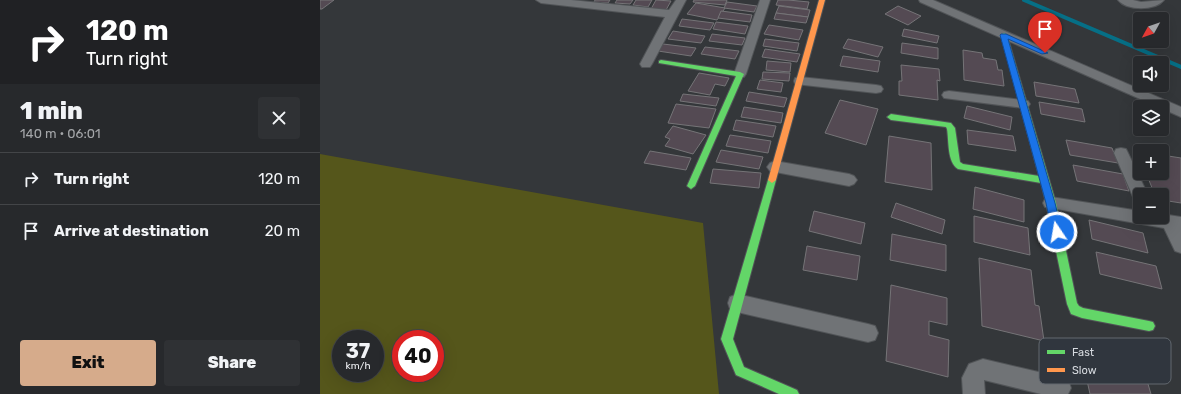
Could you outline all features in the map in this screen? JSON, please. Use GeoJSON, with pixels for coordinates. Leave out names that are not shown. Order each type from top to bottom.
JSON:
{"type":"FeatureCollection","features":[{"type":"Feature","properties":{"kind":"street"},"geometry":{"type":"LineString","coordinates":[[541,0],[672,14]]}},
{"type":"Feature","properties":{"kind":"street"},"geometry":{"type":"LineString","coordinates":[[646,64],[681,0]]}},
{"type":"Feature","properties":{"kind":"street"},"geometry":{"type":"LineString","coordinates":[[691,186],[740,74],[765,0]]}},
{"type":"Feature","properties":{"kind":"street"},"geometry":{"type":"LineString","coordinates":[[793,394],[740,371],[727,339],[822,0]]}},
{"type":"Feature","properties":{"kind":"street"},"geometry":{"type":"LineString","coordinates":[[924,0],[1181,112]]}},
{"type":"Feature","properties":{"kind":"street"},"geometry":{"type":"LineString","coordinates":[[1123,0],[1134,4],[1149,6],[1159,0]]}},
{"type":"Feature","properties":{"kind":"street"},"geometry":{"type":"LineString","coordinates":[[1004,35],[1051,203],[1072,304],[1075,310],[1082,313],[1149,326]]}},
{"type":"Feature","properties":{"kind":"street"},"geometry":{"type":"LineString","coordinates":[[661,62],[740,74]]}},
{"type":"Feature","properties":{"kind":"street"},"geometry":{"type":"LineString","coordinates":[[800,81],[876,89]]}},
{"type":"Feature","properties":{"kind":"street"},"geometry":{"type":"LineString","coordinates":[[949,95],[1023,104]]}},
{"type":"Feature","properties":{"kind":"street"},"geometry":{"type":"LineString","coordinates":[[891,117],[948,125],[951,128],[955,161],[956,164],[961,167],[1044,180]]}},
{"type":"Feature","properties":{"kind":"street"},"geometry":{"type":"LineString","coordinates":[[1121,153],[1137,188]]}},
{"type":"Feature","properties":{"kind":"street"},"geometry":{"type":"LineString","coordinates":[[775,167],[850,180]]}},
{"type":"Feature","properties":{"kind":"street"},"geometry":{"type":"LineString","coordinates":[[1051,203],[1133,215]]}},
{"type":"Feature","properties":{"kind":"street"},"geometry":{"type":"LineString","coordinates":[[1175,223],[1181,246]]}},
{"type":"Feature","properties":{"kind":"street"},"geometry":{"type":"LineString","coordinates":[[737,303],[868,333]]}},
{"type":"Feature","properties":{"kind":"street"},"geometry":{"type":"LineString","coordinates":[[974,394],[973,378],[976,371],[983,369],[1039,383]]}},
{"type":"Feature","properties":{"kind":"street"},"geometry":{"type":"LineString","coordinates":[[1044,384],[1060,388]]}},
{"type":"Feature","properties":{"kind":"shaded area"},"geometry":{"type":"Polygon","coordinates":[[[320,154],[703,223],[719,394],[320,394],[320,154]]]}},
{"type":"Feature","properties":{"kind":"building"},"geometry":{"type":"Polygon","coordinates":[[[320,0],[334,0],[320,9],[320,0]]]}},
{"type":"Feature","properties":{"kind":"building"},"geometry":{"type":"Polygon","coordinates":[[[595,0],[610,0],[608,3],[594,2],[595,0]]]}},
{"type":"Feature","properties":{"kind":"building"},"geometry":{"type":"Polygon","coordinates":[[[617,0],[633,0],[630,4],[615,3],[617,0]]]}},
{"type":"Feature","properties":{"kind":"building"},"geometry":{"type":"Polygon","coordinates":[[[636,0],[652,0],[648,7],[633,5],[636,0]]]}},
{"type":"Feature","properties":{"kind":"building"},"geometry":{"type":"Polygon","coordinates":[[[656,0],[671,1],[666,10],[651,9],[656,0]]]}},
{"type":"Feature","properties":{"kind":"building"},"geometry":{"type":"Polygon","coordinates":[[[694,0],[727,0],[725,5],[693,2],[694,0]]]}},
{"type":"Feature","properties":{"kind":"building"},"geometry":{"type":"Polygon","coordinates":[[[778,0],[809,2],[807,9],[776,5],[778,0]]]}},
{"type":"Feature","properties":{"kind":"building"},"geometry":{"type":"Polygon","coordinates":[[[727,2],[757,6],[754,12],[724,8],[727,2]]]}},
{"type":"Feature","properties":{"kind":"building"},"geometry":{"type":"Polygon","coordinates":[[[696,3],[725,8],[717,20],[687,14],[696,3]]]}},
{"type":"Feature","properties":{"kind":"building"},"geometry":{"type":"Polygon","coordinates":[[[779,6],[810,10],[808,17],[776,13],[779,6]]]}},
{"type":"Feature","properties":{"kind":"building"},"geometry":{"type":"Polygon","coordinates":[[[898,6],[921,16],[908,25],[885,14],[898,6]]]}},
{"type":"Feature","properties":{"kind":"building"},"geometry":{"type":"Polygon","coordinates":[[[721,11],[752,15],[750,22],[718,18],[721,11]]]}},
{"type":"Feature","properties":{"kind":"building"},"geometry":{"type":"Polygon","coordinates":[[[776,13],[808,17],[806,23],[774,19],[776,13]]]}},
{"type":"Feature","properties":{"kind":"building"},"geometry":{"type":"Polygon","coordinates":[[[682,19],[714,23],[710,30],[679,26],[682,19]]]}},
{"type":"Feature","properties":{"kind":"building"},"geometry":{"type":"Polygon","coordinates":[[[716,22],[748,26],[745,34],[713,29],[716,22]]]}},
{"type":"Feature","properties":{"kind":"building"},"geometry":{"type":"Polygon","coordinates":[[[769,25],[803,30],[799,40],[764,34],[769,25]]]}},
{"type":"Feature","properties":{"kind":"building"},"geometry":{"type":"Polygon","coordinates":[[[904,29],[939,36],[937,43],[902,36],[904,29]]]}},
{"type":"Feature","properties":{"kind":"building"},"geometry":{"type":"Polygon","coordinates":[[[673,31],[705,36],[701,43],[668,39],[673,31]]]}},
{"type":"Feature","properties":{"kind":"building"},"geometry":{"type":"Polygon","coordinates":[[[712,34],[745,38],[742,45],[709,41],[712,34]]]}},
{"type":"Feature","properties":{"kind":"building"},"geometry":{"type":"Polygon","coordinates":[[[765,39],[799,43],[797,51],[763,46],[765,39]]]}},
{"type":"Feature","properties":{"kind":"building"},"geometry":{"type":"Polygon","coordinates":[[[848,39],[883,47],[878,57],[843,48],[848,39]]]}},
{"type":"Feature","properties":{"kind":"building"},"geometry":{"type":"Polygon","coordinates":[[[902,43],[938,48],[938,59],[901,53],[902,43]]]}},
{"type":"Feature","properties":{"kind":"building"},"geometry":{"type":"Polygon","coordinates":[[[663,44],[696,48],[691,56],[658,51],[663,44]]]}},
{"type":"Feature","properties":{"kind":"building"},"geometry":{"type":"Polygon","coordinates":[[[705,47],[739,51],[735,59],[701,54],[705,47]]]}},
{"type":"Feature","properties":{"kind":"building"},"geometry":{"type":"Polygon","coordinates":[[[765,49],[800,54],[797,62],[762,57],[765,49]]]}},
{"type":"Feature","properties":{"kind":"building"},"geometry":{"type":"Polygon","coordinates":[[[963,50],[982,53],[983,58],[996,60],[998,70],[1002,70],[1004,86],[964,80],[963,50]]]}},
{"type":"Feature","properties":{"kind":"building"},"geometry":{"type":"Polygon","coordinates":[[[843,56],[880,61],[878,72],[840,66],[843,56]]]}},
{"type":"Feature","properties":{"kind":"building"},"geometry":{"type":"Polygon","coordinates":[[[767,61],[791,63],[790,72],[766,70],[767,61]]]}},
{"type":"Feature","properties":{"kind":"building"},"geometry":{"type":"Polygon","coordinates":[[[901,65],[939,69],[940,81],[937,80],[938,100],[899,95],[899,81],[902,81],[901,65]]]}},
{"type":"Feature","properties":{"kind":"building"},"geometry":{"type":"Polygon","coordinates":[[[763,72],[790,73],[789,81],[762,79],[763,72]]]}},
{"type":"Feature","properties":{"kind":"building"},"geometry":{"type":"Polygon","coordinates":[[[699,73],[729,78],[725,86],[715,84],[710,95],[688,91],[699,73]]]}},
{"type":"Feature","properties":{"kind":"building"},"geometry":{"type":"Polygon","coordinates":[[[760,80],[783,83],[781,92],[757,89],[760,80]]]}},
{"type":"Feature","properties":{"kind":"building"},"geometry":{"type":"Polygon","coordinates":[[[1034,82],[1075,89],[1079,103],[1036,96],[1034,82]]]}},
{"type":"Feature","properties":{"kind":"building"},"geometry":{"type":"Polygon","coordinates":[[[749,92],[787,98],[784,107],[746,101],[749,92]]]}},
{"type":"Feature","properties":{"kind":"building"},"geometry":{"type":"Polygon","coordinates":[[[683,94],[719,98],[716,106],[680,101],[683,94]]]}},
{"type":"Feature","properties":{"kind":"building"},"geometry":{"type":"Polygon","coordinates":[[[840,100],[878,109],[866,145],[825,133],[840,100]]]}},
{"type":"Feature","properties":{"kind":"building"},"geometry":{"type":"Polygon","coordinates":[[[1039,102],[1082,109],[1085,122],[1041,114],[1039,102]]]}},
{"type":"Feature","properties":{"kind":"building"},"geometry":{"type":"Polygon","coordinates":[[[676,104],[716,109],[709,128],[668,123],[676,104]]]}},
{"type":"Feature","properties":{"kind":"building"},"geometry":{"type":"Polygon","coordinates":[[[967,106],[1012,117],[1010,130],[964,118],[967,106]]]}},
{"type":"Feature","properties":{"kind":"building"},"geometry":{"type":"Polygon","coordinates":[[[744,107],[783,113],[781,123],[741,117],[744,107]]]}},
{"type":"Feature","properties":{"kind":"building"},"geometry":{"type":"Polygon","coordinates":[[[736,120],[776,126],[773,137],[733,130],[736,120]]]}},
{"type":"Feature","properties":{"kind":"building"},"geometry":{"type":"Polygon","coordinates":[[[673,126],[706,135],[693,154],[665,146],[670,139],[665,137],[673,126]]]}},
{"type":"Feature","properties":{"kind":"building"},"geometry":{"type":"Polygon","coordinates":[[[967,130],[1013,136],[1016,151],[968,144],[967,130]]]}},
{"type":"Feature","properties":{"kind":"building"},"geometry":{"type":"Polygon","coordinates":[[[730,135],[771,141],[768,153],[726,146],[730,135]]]}},
{"type":"Feature","properties":{"kind":"building"},"geometry":{"type":"Polygon","coordinates":[[[889,136],[931,143],[932,190],[885,182],[889,136]]]}},
{"type":"Feature","properties":{"kind":"building"},"geometry":{"type":"Polygon","coordinates":[[[1066,140],[1112,148],[1118,163],[1070,155],[1066,140]]]}},
{"type":"Feature","properties":{"kind":"building"},"geometry":{"type":"Polygon","coordinates":[[[721,150],[763,157],[759,169],[716,162],[721,150]]]}},
{"type":"Feature","properties":{"kind":"building"},"geometry":{"type":"Polygon","coordinates":[[[650,151],[691,158],[686,170],[644,163],[650,151]]]}},
{"type":"Feature","properties":{"kind":"building"},"geometry":{"type":"Polygon","coordinates":[[[1169,156],[1181,158],[1181,203],[1169,201],[1169,188],[1152,188],[1149,180],[1169,180],[1169,156]]]}},
{"type":"Feature","properties":{"kind":"building"},"geometry":{"type":"Polygon","coordinates":[[[1073,165],[1123,174],[1129,191],[1077,181],[1073,165]]]}},
{"type":"Feature","properties":{"kind":"building"},"geometry":{"type":"Polygon","coordinates":[[[713,169],[761,173],[759,188],[710,183],[713,169]]]}},
{"type":"Feature","properties":{"kind":"building"},"geometry":{"type":"Polygon","coordinates":[[[975,187],[1024,200],[1024,222],[973,209],[975,187]]]}},
{"type":"Feature","properties":{"kind":"building"},"geometry":{"type":"Polygon","coordinates":[[[896,203],[945,220],[942,234],[891,217],[896,203]]]}},
{"type":"Feature","properties":{"kind":"building"},"geometry":{"type":"Polygon","coordinates":[[[814,211],[865,223],[861,244],[809,231],[814,211]]]}},
{"type":"Feature","properties":{"kind":"building"},"geometry":{"type":"Polygon","coordinates":[[[974,216],[1028,228],[1030,255],[974,242],[974,216]]]}},
{"type":"Feature","properties":{"kind":"building"},"geometry":{"type":"Polygon","coordinates":[[[1089,220],[1143,233],[1148,253],[1092,239],[1089,220]]]}},
{"type":"Feature","properties":{"kind":"building"},"geometry":{"type":"Polygon","coordinates":[[[892,234],[946,245],[946,271],[890,260],[892,234]]]}},
{"type":"Feature","properties":{"kind":"building"},"geometry":{"type":"Polygon","coordinates":[[[807,246],[860,256],[857,280],[803,270],[807,246]]]}},
{"type":"Feature","properties":{"kind":"building"},"geometry":{"type":"Polygon","coordinates":[[[1096,252],[1156,266],[1162,289],[1100,274],[1096,252]]]}},
{"type":"Feature","properties":{"kind":"building"},"geometry":{"type":"Polygon","coordinates":[[[979,258],[1031,270],[1035,305],[1039,306],[1044,338],[1039,338],[1039,340],[982,326],[979,258]]]}},
{"type":"Feature","properties":{"kind":"building"},"geometry":{"type":"Polygon","coordinates":[[[891,285],[947,298],[947,325],[929,321],[929,335],[949,340],[948,377],[886,361],[891,285]]]}},
{"type":"Feature","properties":{"kind":"building"},"geometry":{"type":"Polygon","coordinates":[[[1088,384],[1148,384],[1151,394],[1090,394],[1088,384]]]}},
{"type":"Feature","properties":{"kind":"waterway"},"geometry":{"type":"LineString","coordinates":[[1024,0],[1181,67]]}},
{"type":"Feature","properties":{"kind":"traffic: fast"},"geometry":{"type":"LineString","coordinates":[[1004,35],[1051,203],[1072,304],[1075,310],[1082,313],[1149,326]]}},
{"type":"Feature","properties":{"kind":"traffic: fast"},"geometry":{"type":"LineString","coordinates":[[661,62],[740,74],[691,186]]}},
{"type":"Feature","properties":{"kind":"traffic: fast"},"geometry":{"type":"LineString","coordinates":[[891,117],[948,125],[951,128],[955,161],[956,164],[961,167],[1044,180]]}},
{"type":"Feature","properties":{"kind":"traffic: fast"},"geometry":{"type":"LineString","coordinates":[[772,180],[727,339],[740,371],[793,394]]}},
{"type":"Feature","properties":{"kind":"traffic: slow"},"geometry":{"type":"LineString","coordinates":[[772,180],[822,0]]}},
{"type":"Feature","properties":{"kind":"route"},"geometry":{"type":"LineString","coordinates":[[1045,53],[1004,35],[1010,62],[1051,203],[1057,232]]}}]}
